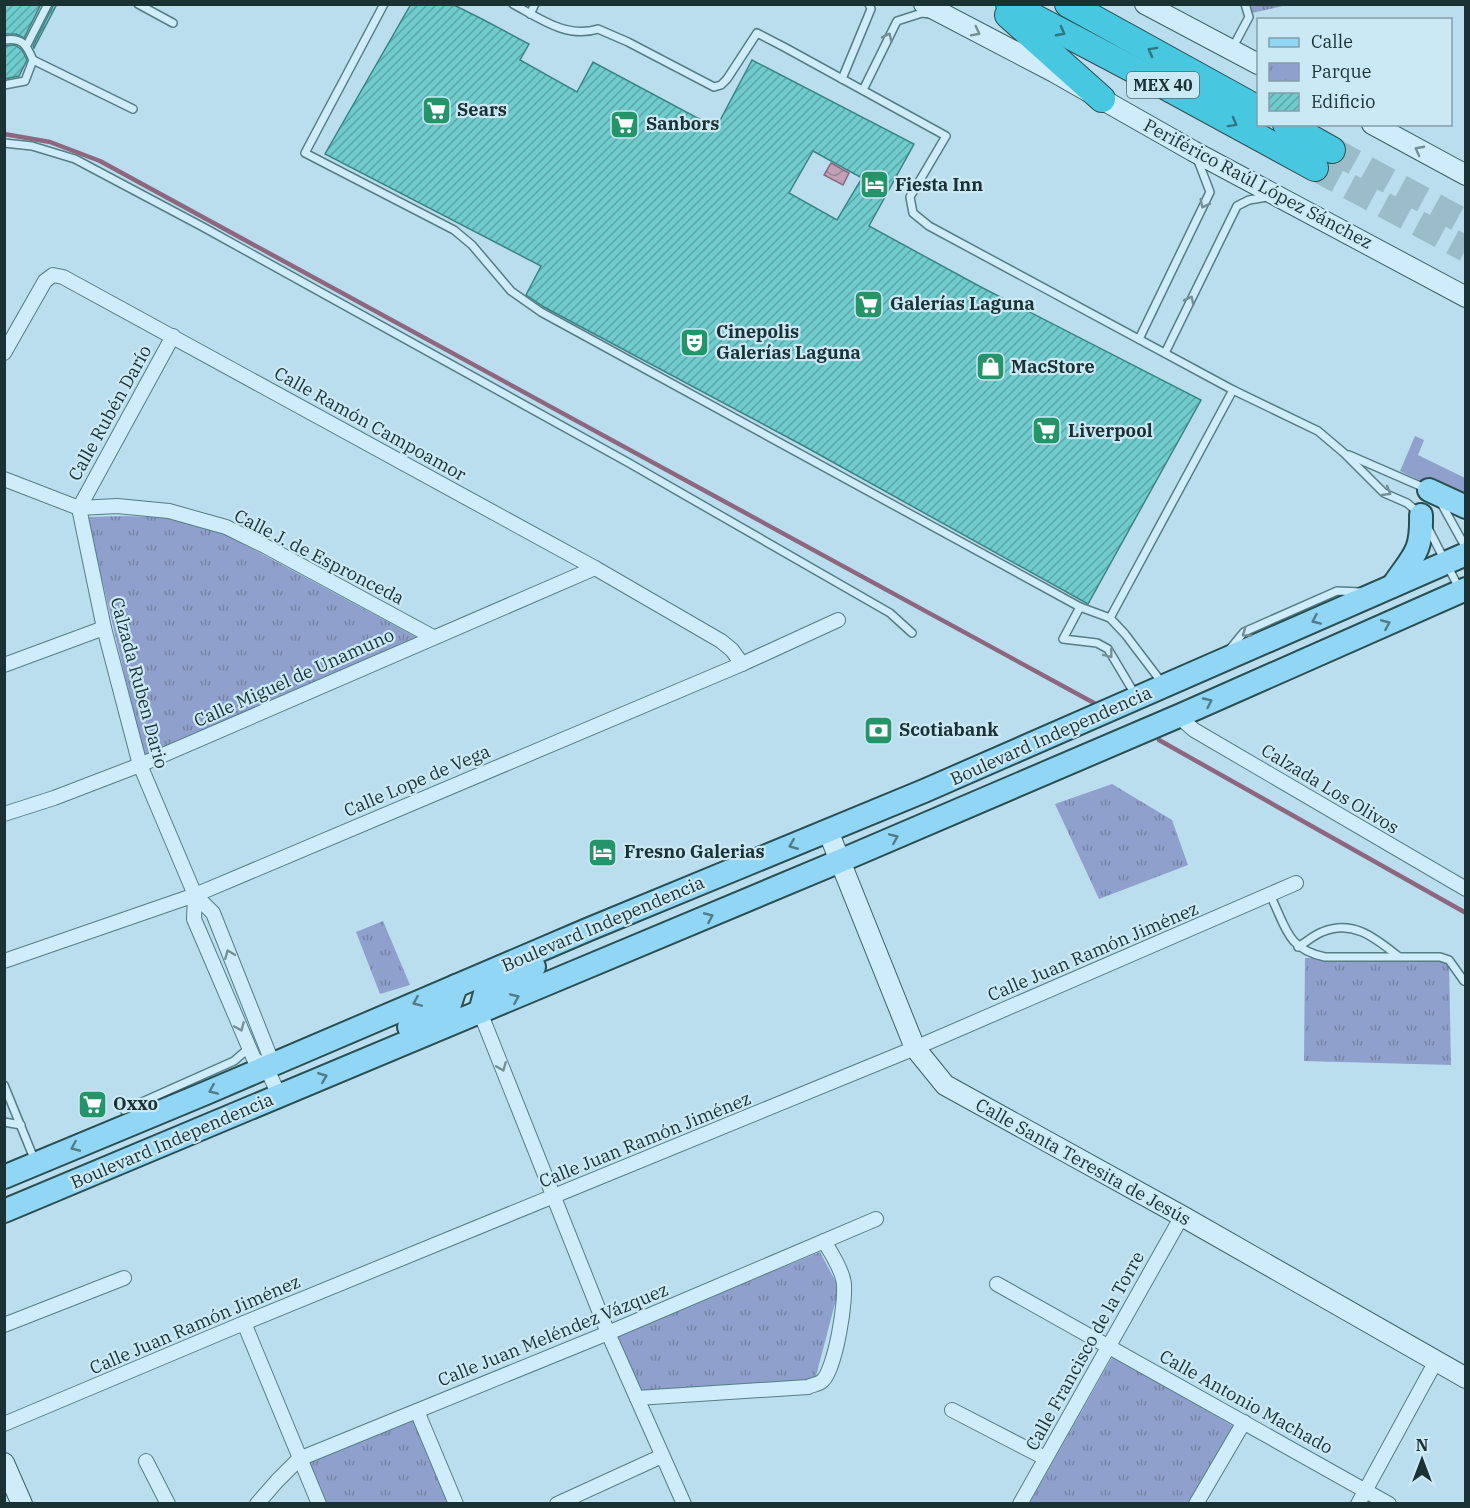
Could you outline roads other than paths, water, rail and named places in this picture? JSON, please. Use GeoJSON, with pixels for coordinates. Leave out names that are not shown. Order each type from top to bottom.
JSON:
{"type":"FeatureCollection","features":[{"type":"Feature","properties":{"kind":"highway"},"geometry":{"type":"LineString","coordinates":[[997,4],[1102,99]]}},
{"type":"Feature","properties":{"kind":"highway","name":"MEX 40"},"geometry":{"type":"LineString","coordinates":[[1009,4],[1161,84],[1323,159],[1288,126]]}},
{"type":"Feature","properties":{"kind":"highway","name":"MEX 40"},"geometry":{"type":"LineString","coordinates":[[1068,4],[1257,109]]}},
{"type":"Feature","properties":{"kind":"main road","name":"Periférico Raúl López Sánchez"},"geometry":{"type":"LineString","coordinates":[[924,4],[1054,72],[1193,151],[1466,297]]}},
{"type":"Feature","properties":{"kind":"main road"},"geometry":{"type":"LineString","coordinates":[[1145,4],[1257,63]]}},
{"type":"Feature","properties":{"kind":"main road"},"geometry":{"type":"LineString","coordinates":[[1376,126],[1466,175]]}},
{"type":"Feature","properties":{"kind":"main road"},"geometry":{"type":"LineString","coordinates":[[1358,238],[1402,250],[1466,281]]}},
{"type":"Feature","properties":{"kind":"main road"},"geometry":{"type":"LineString","coordinates":[[1429,490],[1466,507]]}},
{"type":"Feature","properties":{"kind":"main road"},"geometry":{"type":"LineString","coordinates":[[1385,589],[1410,564],[1419,546],[1421,515]]}},
{"type":"Feature","properties":{"kind":"main road","name":"Boulevard Independencia"},"geometry":{"type":"LineString","coordinates":[[4,1183],[21,1170],[587,930],[828,831],[1456,559]]}},
{"type":"Feature","properties":{"kind":"main road","name":"Boulevard Independencia"},"geometry":{"type":"LineString","coordinates":[[4,1211],[840,861],[1463,591]]}},
{"type":"Feature","properties":{"kind":"main road"},"geometry":{"type":"LineString","coordinates":[[1046,773],[1141,724],[1144,718],[1144,712],[1140,708],[1133,706],[1113,709]]}},
{"type":"Feature","properties":{"kind":"main road","name":"Calle Santa Teresita de Jesús"},"geometry":{"type":"LineString","coordinates":[[828,831],[915,1048],[945,1085],[1182,1216],[1466,1378]]}},
{"type":"Feature","properties":{"kind":"main road"},"geometry":{"type":"LineString","coordinates":[[480,1012],[485,993],[555,954],[587,930]]}},
{"type":"Feature","properties":{"kind":"main road"},"geometry":{"type":"LineString","coordinates":[[383,1053],[392,1036],[449,1007],[456,986]]}},
{"type":"Feature","properties":{"kind":"main road"},"geometry":{"type":"LineString","coordinates":[[4,1463],[22,1503]]}},
{"type":"Feature","properties":{"kind":"street","name":"Calle Ramón Campoamor"},"geometry":{"type":"LineString","coordinates":[[4,353],[45,281],[53,275],[63,276],[595,568],[721,641],[732,650],[742,664]]}},
{"type":"Feature","properties":{"kind":"street","name":"Calle Rubén Darío"},"geometry":{"type":"LineString","coordinates":[[79,508],[173,336]]}},
{"type":"Feature","properties":{"kind":"street"},"geometry":{"type":"LineString","coordinates":[[4,479],[79,508]]}},
{"type":"Feature","properties":{"kind":"street","name":"Calle J. de Espronceda"},"geometry":{"type":"LineString","coordinates":[[79,508],[117,506],[169,511],[226,527],[433,637]]}},
{"type":"Feature","properties":{"kind":"street","name":"Calzada Ruben Dario"},"geometry":{"type":"LineString","coordinates":[[79,508],[104,628],[140,765],[195,895],[213,913],[269,1054],[266,1067]]}},
{"type":"Feature","properties":{"kind":"street","name":"Calle Miguel de Unamuno"},"geometry":{"type":"LineString","coordinates":[[4,814],[54,798],[140,765],[595,568]]}},
{"type":"Feature","properties":{"kind":"street","name":"Calle Lope de Vega"},"geometry":{"type":"LineString","coordinates":[[4,961],[195,895],[742,664],[838,620]]}},
{"type":"Feature","properties":{"kind":"street"},"geometry":{"type":"LineString","coordinates":[[4,665],[104,628]]}},
{"type":"Feature","properties":{"kind":"street","name":"Calzada Los Olivos"},"geometry":{"type":"LineString","coordinates":[[1181,715],[1194,730],[1466,889]]}},
{"type":"Feature","properties":{"kind":"street","name":"Calle Juan Ramón Jiménez"},"geometry":{"type":"LineString","coordinates":[[4,1424],[915,1048],[1296,883]]}},
{"type":"Feature","properties":{"kind":"street","name":"Calzada Ruben Dario"},"geometry":{"type":"LineString","coordinates":[[195,895],[194,919],[254,1059],[266,1067],[279,1095]]}},
{"type":"Feature","properties":{"kind":"street"},"geometry":{"type":"LineString","coordinates":[[480,1012],[608,1333],[684,1503]]}},
{"type":"Feature","properties":{"kind":"street","name":"Calle Francisco de la Torre"},"geometry":{"type":"LineString","coordinates":[[1020,1503],[1182,1216]]}},
{"type":"Feature","properties":{"kind":"street","name":"Calle Juan Meléndez Vázquez"},"geometry":{"type":"LineString","coordinates":[[257,1503],[299,1459],[608,1333],[876,1219]]}},
{"type":"Feature","properties":{"kind":"street"},"geometry":{"type":"LineString","coordinates":[[637,1398],[808,1387],[822,1382],[831,1368],[844,1310],[845,1291],[843,1277],[824,1241]]}},
{"type":"Feature","properties":{"kind":"street"},"geometry":{"type":"LineString","coordinates":[[4,1325],[124,1278]]}},
{"type":"Feature","properties":{"kind":"street","name":"Calle Antonio Machado"},"geometry":{"type":"LineString","coordinates":[[997,1284],[1389,1503]]}},
{"type":"Feature","properties":{"kind":"street"},"geometry":{"type":"LineString","coordinates":[[244,1323],[319,1503]]}},
{"type":"Feature","properties":{"kind":"street"},"geometry":{"type":"LineString","coordinates":[[1358,1503],[1436,1361]]}},
{"type":"Feature","properties":{"kind":"street"},"geometry":{"type":"LineString","coordinates":[[952,1410],[1045,1458]]}},
{"type":"Feature","properties":{"kind":"street"},"geometry":{"type":"LineString","coordinates":[[417,1411],[456,1503]]}},
{"type":"Feature","properties":{"kind":"street"},"geometry":{"type":"LineString","coordinates":[[1196,1503],[1244,1422]]}},
{"type":"Feature","properties":{"kind":"street"},"geometry":{"type":"LineString","coordinates":[[557,1503],[663,1456]]}},
{"type":"Feature","properties":{"kind":"street"},"geometry":{"type":"LineString","coordinates":[[146,1461],[168,1503]]}},
{"type":"Feature","properties":{"kind":"lane"},"geometry":{"type":"LineString","coordinates":[[27,45],[48,4]]}},
{"type":"Feature","properties":{"kind":"lane"},"geometry":{"type":"LineString","coordinates":[[138,4],[173,23]]}},
{"type":"Feature","properties":{"kind":"lane"},"geometry":{"type":"LineString","coordinates":[[384,4],[305,153],[454,230],[472,245],[511,291],[541,312],[1080,607],[1110,618],[1164,686]]}},
{"type":"Feature","properties":{"kind":"lane"},"geometry":{"type":"LineString","coordinates":[[513,4],[559,28],[575,33],[587,33],[598,29],[714,87],[728,79],[757,33],[946,136],[910,197],[913,213],[929,226],[1138,339],[1233,390],[1318,431],[1384,493],[1407,503],[1421,515],[1456,559],[1463,591]]}},
{"type":"Feature","properties":{"kind":"lane"},"geometry":{"type":"LineString","coordinates":[[530,14],[535,4]]}},
{"type":"Feature","properties":{"kind":"lane"},"geometry":{"type":"LineString","coordinates":[[842,79],[870,9],[869,4]]}},
{"type":"Feature","properties":{"kind":"lane"},"geometry":{"type":"LineString","coordinates":[[1231,49],[1248,17],[1245,4]]}},
{"type":"Feature","properties":{"kind":"lane"},"geometry":{"type":"LineString","coordinates":[[863,90],[897,21],[922,13],[944,15]]}},
{"type":"Feature","properties":{"kind":"lane"},"geometry":{"type":"LineString","coordinates":[[4,40],[19,41],[27,45],[33,60],[133,109]]}},
{"type":"Feature","properties":{"kind":"lane"},"geometry":{"type":"LineString","coordinates":[[4,85],[25,81],[33,60]]}},
{"type":"Feature","properties":{"kind":"lane"},"geometry":{"type":"LineString","coordinates":[[4,143],[32,146],[75,159],[203,227],[639,468],[890,613],[912,633]]}},
{"type":"Feature","properties":{"kind":"lane"},"geometry":{"type":"LineString","coordinates":[[1138,339],[1210,192],[1205,175],[1193,151]]}},
{"type":"Feature","properties":{"kind":"lane"},"geometry":{"type":"LineString","coordinates":[[1165,353],[1237,206],[1248,200],[1265,197],[1286,200]]}},
{"type":"Feature","properties":{"kind":"lane"},"geometry":{"type":"LineString","coordinates":[[1110,618],[1233,390]]}},
{"type":"Feature","properties":{"kind":"lane"},"geometry":{"type":"LineString","coordinates":[[1344,453],[1429,490],[1442,504],[1466,548]]}},
{"type":"Feature","properties":{"kind":"lane"},"geometry":{"type":"LineString","coordinates":[[1080,607],[1063,639],[1096,642],[1108,650],[1137,698]]}},
{"type":"Feature","properties":{"kind":"lane"},"geometry":{"type":"LineString","coordinates":[[1270,895],[1288,935],[1298,947],[1308,953],[1325,957],[1430,956],[1446,958],[1464,981]]}},
{"type":"Feature","properties":{"kind":"lane"},"geometry":{"type":"LineString","coordinates":[[1298,947],[1323,931],[1357,928],[1372,935],[1398,957]]}},
{"type":"Feature","properties":{"kind":"lane"},"geometry":{"type":"LineString","coordinates":[[229,1001],[246,995]]}},
{"type":"Feature","properties":{"kind":"lane"},"geometry":{"type":"LineString","coordinates":[[124,1110],[234,1061],[249,1048]]}},
{"type":"Feature","properties":{"kind":"lane"},"geometry":{"type":"LineString","coordinates":[[4,1085],[21,1125],[21,1170]]}},
{"type":"Feature","properties":{"kind":"lane"},"geometry":{"type":"LineString","coordinates":[[4,1122],[21,1125]]}},
{"type":"Feature","properties":{"kind":"water"},"geometry":{"type":"Polygon","coordinates":[[[831,163],[849,173],[843,185],[824,175],[831,163]]]}},
{"type":"Feature","properties":{"kind":"waterway"},"geometry":{"type":"LineString","coordinates":[[4,134],[50,142],[100,161],[1094,703]]}},
{"type":"Feature","properties":{"kind":"waterway"},"geometry":{"type":"LineString","coordinates":[[1159,740],[1466,913]]}},
{"type":"Feature","properties":{"kind":"tunnel"},"geometry":{"type":"LineString","coordinates":[[1332,150],[1466,223]]}},
{"type":"Feature","properties":{"kind":"tunnel"},"geometry":{"type":"LineString","coordinates":[[1315,168],[1466,249]]}},
{"type":"Feature","properties":{"kind":"place","name":"Sears"},"geometry":{"type":"Point","coordinates":[436,110]}},
{"type":"Feature","properties":{"kind":"place","name":"Sanbors"},"geometry":{"type":"Point","coordinates":[625,124]}},
{"type":"Feature","properties":{"kind":"place","name":"Fiesta Inn"},"geometry":{"type":"Point","coordinates":[874,185]}},
{"type":"Feature","properties":{"kind":"place","name":"Galerías Laguna"},"geometry":{"type":"Point","coordinates":[869,304]}},
{"type":"Feature","properties":{"kind":"place","name":"Cinepolis Galerías Laguna"},"geometry":{"type":"Point","coordinates":[695,342]}},
{"type":"Feature","properties":{"kind":"place","name":"MacStore"},"geometry":{"type":"Point","coordinates":[990,367]}},
{"type":"Feature","properties":{"kind":"place","name":"Liverpool"},"geometry":{"type":"Point","coordinates":[1047,431]}},
{"type":"Feature","properties":{"kind":"place","name":"Scotiabank"},"geometry":{"type":"Point","coordinates":[878,730]}},
{"type":"Feature","properties":{"kind":"place","name":"Fresno Galerias"},"geometry":{"type":"Point","coordinates":[603,852]}},
{"type":"Feature","properties":{"kind":"place","name":"Oxxo"},"geometry":{"type":"Point","coordinates":[92,1104]}}]}
